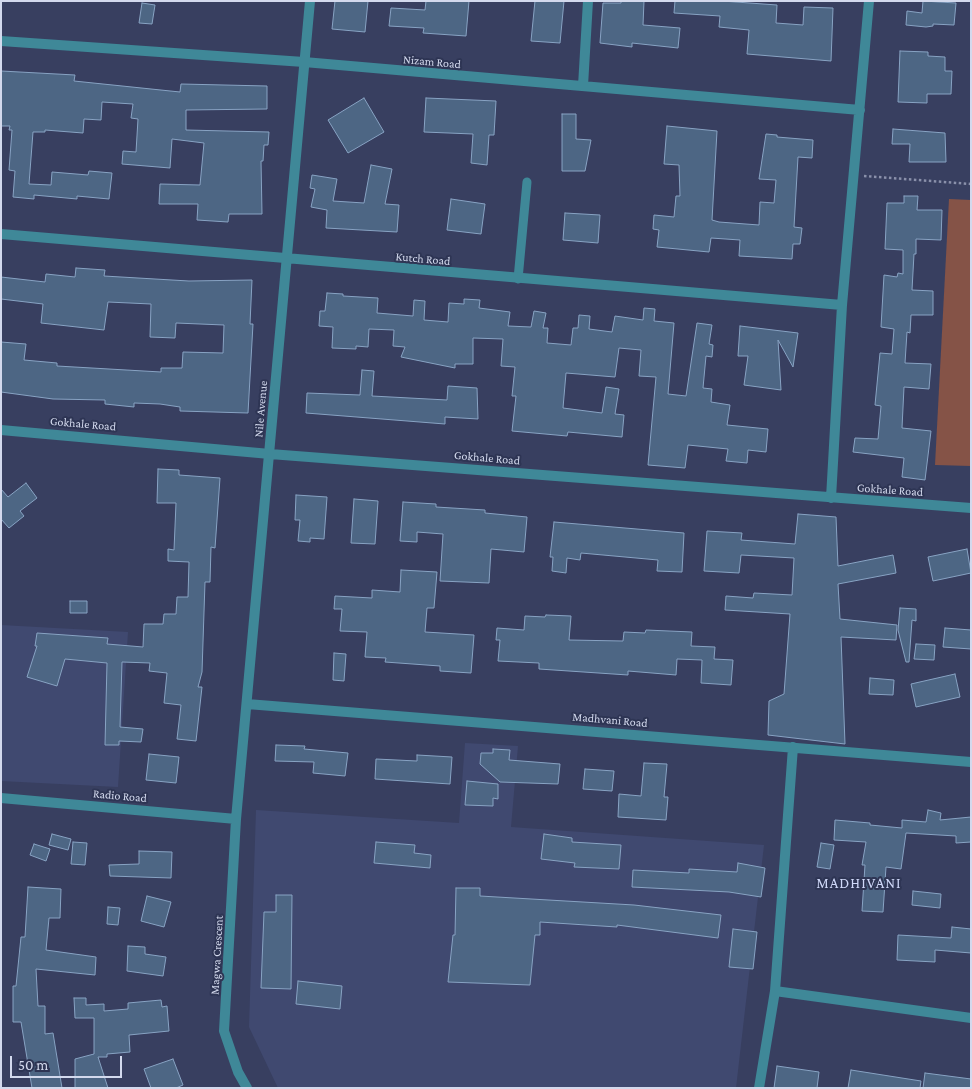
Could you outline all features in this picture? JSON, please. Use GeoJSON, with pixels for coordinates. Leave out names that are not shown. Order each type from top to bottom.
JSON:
{"type":"FeatureCollection","features":[{"type":"Feature","properties":{"kind":"street","name":"Nile Avenue"},"geometry":{"type":"LineString","coordinates":[[236,819],[248,704],[310,1]]}},
{"type":"Feature","properties":{"kind":"street"},"geometry":{"type":"LineString","coordinates":[[583,86],[588,1]]}},
{"type":"Feature","properties":{"kind":"street"},"geometry":{"type":"LineString","coordinates":[[830,498],[842,305],[855,176],[869,1]]}},
{"type":"Feature","properties":{"kind":"street","name":"Nizam Road"},"geometry":{"type":"LineString","coordinates":[[1,41],[304,62],[860,110]]}},
{"type":"Feature","properties":{"kind":"street","name":"Kutch Road"},"geometry":{"type":"LineString","coordinates":[[1,234],[286,260],[842,305]]}},
{"type":"Feature","properties":{"kind":"street","name":"Gokhale Road"},"geometry":{"type":"LineString","coordinates":[[1,430],[270,454],[971,508]]}},
{"type":"Feature","properties":{"kind":"street","name":"Madhvani Road"},"geometry":{"type":"LineString","coordinates":[[248,704],[971,762]]}},
{"type":"Feature","properties":{"kind":"street"},"geometry":{"type":"LineString","coordinates":[[759,1088],[775,991],[793,747]]}},
{"type":"Feature","properties":{"kind":"street","name":"Radio Road"},"geometry":{"type":"LineString","coordinates":[[1,798],[236,819]]}},
{"type":"Feature","properties":{"kind":"street","name":"Magwa Crescent"},"geometry":{"type":"LineString","coordinates":[[236,819],[224,1031],[238,1072],[247,1088]]}},
{"type":"Feature","properties":{"kind":"street"},"geometry":{"type":"LineString","coordinates":[[775,991],[971,1018]]}},
{"type":"Feature","properties":{"kind":"lane"},"geometry":{"type":"LineString","coordinates":[[518,279],[527,182]]}},
{"type":"Feature","properties":{"kind":"path"},"geometry":{"type":"LineString","coordinates":[[855,176],[971,184]]}},
{"type":"Feature","properties":{"kind":"shaded area"},"geometry":{"type":"Polygon","coordinates":[[[949,199],[971,200],[971,466],[935,465],[949,199]]]}},
{"type":"Feature","properties":{"kind":"shaded area"},"geometry":{"type":"Polygon","coordinates":[[[1,625],[128,632],[118,787],[1,781],[1,625]]]}},
{"type":"Feature","properties":{"kind":"shaded area"},"geometry":{"type":"Polygon","coordinates":[[[465,743],[518,746],[511,827],[764,845],[736,1088],[278,1088],[249,1027],[256,810],[459,823],[465,743]]]}},
{"type":"Feature","properties":{"kind":"building"},"geometry":{"type":"Polygon","coordinates":[[[335,1],[368,1],[365,32],[332,29],[335,1]]]}},
{"type":"Feature","properties":{"kind":"building"},"geometry":{"type":"Polygon","coordinates":[[[426,1],[469,1],[466,36],[423,33],[424,28],[389,26],[391,8],[425,10],[426,1]]]}},
{"type":"Feature","properties":{"kind":"building"},"geometry":{"type":"Polygon","coordinates":[[[535,1],[564,1],[560,43],[531,41],[535,1]]]}},
{"type":"Feature","properties":{"kind":"building"},"geometry":{"type":"Polygon","coordinates":[[[621,1],[644,1],[643,25],[680,28],[678,48],[632,43],[632,47],[600,43],[603,3],[621,3],[621,1]]]}},
{"type":"Feature","properties":{"kind":"building"},"geometry":{"type":"Polygon","coordinates":[[[675,1],[722,1],[777,5],[776,23],[803,25],[804,7],[833,8],[831,61],[747,54],[749,30],[719,27],[720,16],[674,13],[675,1]]]}},
{"type":"Feature","properties":{"kind":"building"},"geometry":{"type":"Polygon","coordinates":[[[923,1],[956,3],[954,25],[933,24],[933,26],[926,27],[906,25],[907,11],[922,13],[923,1]]]}},
{"type":"Feature","properties":{"kind":"building"},"geometry":{"type":"Polygon","coordinates":[[[142,3],[155,5],[152,24],[139,23],[142,3]]]}},
{"type":"Feature","properties":{"kind":"building"},"geometry":{"type":"Polygon","coordinates":[[[900,51],[928,52],[928,56],[945,57],[945,71],[952,71],[951,94],[927,94],[927,103],[898,102],[900,51]]]}},
{"type":"Feature","properties":{"kind":"building"},"geometry":{"type":"Polygon","coordinates":[[[1,71],[75,75],[74,81],[180,92],[181,84],[267,86],[267,109],[186,110],[186,130],[269,132],[268,145],[264,145],[263,161],[261,161],[262,214],[229,214],[228,222],[197,220],[198,204],[159,204],[160,184],[200,185],[204,143],[172,139],[170,168],[122,164],[123,151],[136,152],[138,119],[131,118],[133,104],[102,102],[101,120],[84,119],[83,133],[45,130],[45,132],[33,132],[29,184],[51,185],[52,172],[88,175],[89,171],[112,173],[109,199],[77,196],[77,199],[34,195],[34,199],[13,197],[15,171],[9,170],[12,130],[9,130],[10,126],[1,126],[1,71]]]}},
{"type":"Feature","properties":{"kind":"building"},"geometry":{"type":"Polygon","coordinates":[[[364,98],[384,132],[348,153],[328,120],[364,98]]]}},
{"type":"Feature","properties":{"kind":"building"},"geometry":{"type":"Polygon","coordinates":[[[426,98],[496,101],[494,135],[489,135],[487,165],[471,163],[473,134],[424,132],[426,98]]]}},
{"type":"Feature","properties":{"kind":"building"},"geometry":{"type":"Polygon","coordinates":[[[562,114],[576,114],[576,139],[591,140],[585,171],[562,171],[562,114]]]}},
{"type":"Feature","properties":{"kind":"building"},"geometry":{"type":"Polygon","coordinates":[[[667,126],[717,131],[712,220],[719,222],[759,225],[760,202],[774,203],[776,180],[759,179],[766,134],[777,135],[777,137],[813,140],[812,158],[798,157],[794,227],[802,228],[800,244],[793,244],[792,259],[739,256],[740,240],[711,238],[709,252],[657,247],[659,230],[653,229],[654,215],[674,217],[676,196],[680,196],[679,165],[664,164],[667,126]]]}},
{"type":"Feature","properties":{"kind":"building"},"geometry":{"type":"Polygon","coordinates":[[[893,129],[945,133],[946,162],[909,162],[910,144],[892,144],[893,129]]]}},
{"type":"Feature","properties":{"kind":"building"},"geometry":{"type":"Polygon","coordinates":[[[371,165],[392,169],[385,204],[399,205],[397,232],[326,228],[327,210],[311,207],[315,189],[310,188],[312,175],[337,179],[333,201],[364,203],[371,165]]]}},
{"type":"Feature","properties":{"kind":"building"},"geometry":{"type":"Polygon","coordinates":[[[904,196],[918,196],[917,210],[942,210],[941,240],[916,239],[912,290],[933,291],[933,315],[911,315],[910,333],[907,332],[905,363],[931,364],[929,389],[904,387],[902,428],[931,431],[925,480],[902,477],[904,458],[853,452],[855,438],[878,439],[881,406],[875,405],[880,353],[892,354],[894,329],[881,327],[884,275],[897,277],[898,273],[903,274],[903,250],[885,249],[887,203],[904,203],[904,196]]]}},
{"type":"Feature","properties":{"kind":"building"},"geometry":{"type":"Polygon","coordinates":[[[451,199],[485,204],[481,234],[447,230],[451,199]]]}},
{"type":"Feature","properties":{"kind":"building"},"geometry":{"type":"Polygon","coordinates":[[[565,213],[600,215],[598,243],[563,240],[565,213]]]}},
{"type":"Feature","properties":{"kind":"building"},"geometry":{"type":"Polygon","coordinates":[[[76,268],[105,270],[104,276],[189,281],[252,280],[250,324],[253,324],[248,413],[180,411],[180,407],[160,404],[134,403],[134,407],[105,404],[105,400],[53,399],[1,392],[1,342],[26,344],[24,360],[57,363],[57,366],[161,372],[161,368],[182,368],[183,352],[223,353],[224,325],[176,323],[175,338],[150,337],[151,304],[108,302],[104,330],[41,323],[43,304],[1,299],[1,277],[45,282],[46,274],[75,277],[76,268]]]}},
{"type":"Feature","properties":{"kind":"building"},"geometry":{"type":"Polygon","coordinates":[[[327,293],[378,298],[377,313],[413,316],[414,300],[425,301],[424,320],[448,322],[449,303],[464,304],[464,299],[480,300],[479,308],[510,312],[508,326],[531,327],[534,311],[546,313],[543,328],[548,328],[547,343],[571,345],[573,328],[578,328],[579,315],[590,316],[589,329],[612,332],[615,316],[643,320],[644,308],[655,309],[654,321],[674,323],[668,394],[686,396],[697,323],[712,325],[709,344],[713,345],[712,357],[706,356],[703,388],[712,389],[711,402],[730,405],[727,425],[768,429],[766,452],[748,450],[747,463],[726,461],[728,449],[688,445],[685,468],[648,465],[656,377],[639,376],[641,350],[619,348],[615,377],[566,373],[563,408],[602,413],[606,387],[619,389],[615,414],[624,415],[622,437],[568,432],[567,436],[512,431],[516,396],[512,396],[515,367],[501,366],[503,339],[473,338],[473,364],[455,364],[455,368],[401,357],[405,347],[393,346],[394,330],[369,329],[368,347],[356,346],[356,349],[332,348],[333,327],[319,326],[320,311],[325,311],[327,293]]]}},
{"type":"Feature","properties":{"kind":"building"},"geometry":{"type":"Polygon","coordinates":[[[740,326],[798,333],[793,367],[778,340],[781,390],[744,385],[748,356],[738,356],[740,326]]]}},
{"type":"Feature","properties":{"kind":"building"},"geometry":{"type":"Polygon","coordinates":[[[362,370],[374,371],[372,396],[447,400],[448,386],[477,388],[478,419],[445,417],[445,424],[306,413],[307,393],[360,395],[362,370]]]}},
{"type":"Feature","properties":{"kind":"building"},"geometry":{"type":"Polygon","coordinates":[[[158,469],[179,470],[179,475],[220,478],[215,548],[211,547],[210,582],[205,582],[202,672],[198,687],[202,687],[196,741],[177,739],[181,705],[164,703],[167,673],[149,671],[150,663],[122,662],[120,727],[143,729],[141,742],[119,741],[119,745],[105,745],[107,663],[65,659],[57,686],[27,677],[37,646],[35,646],[37,633],[108,638],[107,644],[143,647],[144,624],[163,624],[164,614],[176,614],[177,597],[188,597],[189,562],[168,561],[168,549],[174,550],[176,503],[157,503],[158,469]]]}},
{"type":"Feature","properties":{"kind":"building"},"geometry":{"type":"Polygon","coordinates":[[[26,483],[37,498],[20,511],[24,516],[9,528],[1,519],[1,489],[8,497],[26,483]]]}},
{"type":"Feature","properties":{"kind":"building"},"geometry":{"type":"Polygon","coordinates":[[[296,495],[327,497],[324,539],[310,538],[310,542],[298,541],[300,520],[295,520],[296,495]]]}},
{"type":"Feature","properties":{"kind":"building"},"geometry":{"type":"Polygon","coordinates":[[[354,499],[378,501],[375,544],[351,543],[354,499]]]}},
{"type":"Feature","properties":{"kind":"building"},"geometry":{"type":"Polygon","coordinates":[[[403,502],[436,504],[436,507],[485,510],[485,513],[527,517],[524,552],[491,549],[489,583],[440,581],[443,534],[417,532],[417,542],[400,541],[403,502]]]}},
{"type":"Feature","properties":{"kind":"building"},"geometry":{"type":"Polygon","coordinates":[[[798,514],[836,517],[838,566],[893,555],[896,573],[838,584],[840,619],[897,625],[896,640],[841,637],[845,744],[768,735],[769,701],[784,694],[790,614],[725,610],[726,596],[753,598],[754,593],[792,595],[794,558],[741,555],[739,573],[704,571],[707,531],[742,533],[741,540],[795,544],[798,514]]]}},
{"type":"Feature","properties":{"kind":"building"},"geometry":{"type":"Polygon","coordinates":[[[554,522],[684,533],[682,572],[657,571],[658,560],[581,553],[580,560],[567,558],[566,573],[552,571],[553,557],[550,557],[554,522]]]}},
{"type":"Feature","properties":{"kind":"building"},"geometry":{"type":"Polygon","coordinates":[[[967,549],[971,573],[933,581],[928,557],[967,549]]]}},
{"type":"Feature","properties":{"kind":"building"},"geometry":{"type":"Polygon","coordinates":[[[401,570],[437,572],[434,608],[427,608],[425,632],[474,635],[471,673],[440,671],[440,666],[385,662],[386,658],[365,657],[367,632],[340,631],[342,609],[334,609],[335,596],[372,598],[372,590],[400,592],[401,570]]]}},
{"type":"Feature","properties":{"kind":"building"},"geometry":{"type":"Polygon","coordinates":[[[70,601],[87,601],[87,613],[70,613],[70,601]]]}},
{"type":"Feature","properties":{"kind":"building"},"geometry":{"type":"Polygon","coordinates":[[[900,608],[916,609],[916,621],[912,620],[909,662],[906,662],[898,630],[900,608]]]}},
{"type":"Feature","properties":{"kind":"building"},"geometry":{"type":"Polygon","coordinates":[[[546,615],[571,616],[569,640],[623,641],[624,632],[645,633],[646,630],[692,632],[691,646],[715,647],[714,659],[733,660],[731,685],[701,683],[702,660],[677,659],[676,675],[628,671],[628,675],[539,669],[539,663],[498,661],[500,640],[496,640],[497,628],[524,630],[525,616],[545,617],[546,615]]]}},
{"type":"Feature","properties":{"kind":"building"},"geometry":{"type":"Polygon","coordinates":[[[945,628],[971,630],[971,649],[943,647],[945,628]]]}},
{"type":"Feature","properties":{"kind":"building"},"geometry":{"type":"Polygon","coordinates":[[[916,644],[935,645],[934,660],[914,659],[916,644]]]}},
{"type":"Feature","properties":{"kind":"building"},"geometry":{"type":"Polygon","coordinates":[[[334,653],[346,654],[344,681],[333,680],[334,653]]]}},
{"type":"Feature","properties":{"kind":"building"},"geometry":{"type":"Polygon","coordinates":[[[955,674],[960,697],[916,707],[911,684],[955,674]]]}},
{"type":"Feature","properties":{"kind":"building"},"geometry":{"type":"Polygon","coordinates":[[[870,678],[894,680],[893,695],[869,694],[870,678]]]}},
{"type":"Feature","properties":{"kind":"building"},"geometry":{"type":"Polygon","coordinates":[[[276,745],[305,746],[304,749],[348,753],[345,776],[313,773],[314,762],[275,761],[276,745]]]}},
{"type":"Feature","properties":{"kind":"building"},"geometry":{"type":"Polygon","coordinates":[[[493,749],[510,750],[509,760],[560,764],[558,784],[500,782],[480,764],[481,753],[493,753],[493,749]]]}},
{"type":"Feature","properties":{"kind":"building"},"geometry":{"type":"Polygon","coordinates":[[[149,754],[179,757],[176,783],[146,780],[149,754]]]}},
{"type":"Feature","properties":{"kind":"building"},"geometry":{"type":"Polygon","coordinates":[[[417,755],[452,757],[450,784],[375,779],[376,759],[417,761],[417,755]]]}},
{"type":"Feature","properties":{"kind":"building"},"geometry":{"type":"Polygon","coordinates":[[[644,763],[667,764],[664,797],[668,797],[666,820],[618,817],[619,794],[641,796],[644,763]]]}},
{"type":"Feature","properties":{"kind":"building"},"geometry":{"type":"Polygon","coordinates":[[[585,769],[614,771],[612,791],[583,789],[585,769]]]}},
{"type":"Feature","properties":{"kind":"building"},"geometry":{"type":"Polygon","coordinates":[[[467,781],[498,784],[498,799],[493,798],[493,806],[465,805],[467,781]]]}},
{"type":"Feature","properties":{"kind":"building"},"geometry":{"type":"Polygon","coordinates":[[[928,810],[941,813],[940,820],[971,817],[971,842],[956,843],[956,836],[906,833],[901,869],[886,867],[883,912],[862,911],[865,865],[862,865],[866,842],[834,840],[835,820],[902,828],[902,820],[926,822],[928,810]]]}},
{"type":"Feature","properties":{"kind":"building"},"geometry":{"type":"Polygon","coordinates":[[[52,834],[71,839],[68,850],[49,845],[52,834]]]}},
{"type":"Feature","properties":{"kind":"building"},"geometry":{"type":"Polygon","coordinates":[[[544,834],[572,838],[572,842],[621,845],[619,869],[574,867],[575,863],[541,859],[544,834]]]}},
{"type":"Feature","properties":{"kind":"building"},"geometry":{"type":"Polygon","coordinates":[[[73,842],[87,843],[85,865],[71,864],[73,842]]]}},
{"type":"Feature","properties":{"kind":"building"},"geometry":{"type":"Polygon","coordinates":[[[376,842],[415,845],[414,853],[431,855],[430,868],[374,863],[376,842]]]}},
{"type":"Feature","properties":{"kind":"building"},"geometry":{"type":"Polygon","coordinates":[[[821,843],[834,845],[830,869],[817,867],[821,843]]]}},
{"type":"Feature","properties":{"kind":"building"},"geometry":{"type":"Polygon","coordinates":[[[34,844],[50,849],[46,861],[30,855],[34,844]]]}},
{"type":"Feature","properties":{"kind":"building"},"geometry":{"type":"Polygon","coordinates":[[[139,851],[172,852],[171,878],[110,876],[109,865],[139,864],[139,851]]]}},
{"type":"Feature","properties":{"kind":"building"},"geometry":{"type":"Polygon","coordinates":[[[738,863],[765,868],[761,897],[729,892],[632,887],[633,870],[689,873],[689,869],[737,872],[738,863]]]}},
{"type":"Feature","properties":{"kind":"building"},"geometry":{"type":"Polygon","coordinates":[[[28,887],[61,889],[60,918],[49,918],[46,950],[96,957],[95,975],[36,969],[38,1006],[45,1006],[45,1034],[53,1033],[62,1088],[32,1088],[21,1022],[13,1022],[13,986],[16,986],[21,937],[25,937],[28,887]]]}},
{"type":"Feature","properties":{"kind":"building"},"geometry":{"type":"Polygon","coordinates":[[[456,888],[480,888],[480,896],[634,905],[721,915],[718,938],[617,925],[617,927],[540,922],[540,935],[535,935],[530,985],[448,982],[453,935],[455,935],[456,888]]]}},
{"type":"Feature","properties":{"kind":"building"},"geometry":{"type":"Polygon","coordinates":[[[913,891],[941,894],[940,908],[912,905],[913,891]]]}},
{"type":"Feature","properties":{"kind":"building"},"geometry":{"type":"Polygon","coordinates":[[[276,895],[292,895],[291,989],[261,988],[264,912],[276,912],[276,895]]]}},
{"type":"Feature","properties":{"kind":"building"},"geometry":{"type":"Polygon","coordinates":[[[147,896],[171,902],[164,927],[141,921],[147,896]]]}},
{"type":"Feature","properties":{"kind":"building"},"geometry":{"type":"Polygon","coordinates":[[[108,907],[120,908],[118,925],[107,924],[108,907]]]}},
{"type":"Feature","properties":{"kind":"building"},"geometry":{"type":"Polygon","coordinates":[[[952,927],[971,929],[971,953],[935,950],[935,962],[897,960],[898,935],[951,938],[952,927]]]}},
{"type":"Feature","properties":{"kind":"building"},"geometry":{"type":"Polygon","coordinates":[[[733,929],[757,932],[753,969],[729,967],[733,929]]]}},
{"type":"Feature","properties":{"kind":"building"},"geometry":{"type":"Polygon","coordinates":[[[128,946],[145,947],[145,954],[166,957],[163,976],[127,971],[128,946]]]}},
{"type":"Feature","properties":{"kind":"building"},"geometry":{"type":"Polygon","coordinates":[[[298,981],[342,986],[340,1009],[296,1004],[298,981]]]}},
{"type":"Feature","properties":{"kind":"building"},"geometry":{"type":"Polygon","coordinates":[[[74,998],[86,998],[86,1005],[104,1004],[104,1011],[128,1009],[128,1003],[161,1000],[162,1007],[167,1006],[169,1031],[129,1035],[130,1052],[107,1054],[107,1057],[98,1057],[108,1088],[75,1088],[75,1059],[94,1054],[94,1018],[75,1018],[74,998]]]}},
{"type":"Feature","properties":{"kind":"building"},"geometry":{"type":"Polygon","coordinates":[[[173,1059],[183,1085],[176,1088],[151,1088],[144,1069],[173,1059]]]}},
{"type":"Feature","properties":{"kind":"building"},"geometry":{"type":"Polygon","coordinates":[[[777,1066],[819,1072],[817,1088],[774,1088],[777,1066]]]}},
{"type":"Feature","properties":{"kind":"building"},"geometry":{"type":"Polygon","coordinates":[[[851,1070],[921,1081],[920,1088],[848,1088],[851,1070]]]}},
{"type":"Feature","properties":{"kind":"building"},"geometry":{"type":"Polygon","coordinates":[[[925,1073],[971,1079],[971,1088],[923,1088],[925,1073]]]}},
{"type":"Feature","properties":{"kind":"district","name":"MADHIVANI"},"geometry":{"type":"Point","coordinates":[859,883]}}]}
